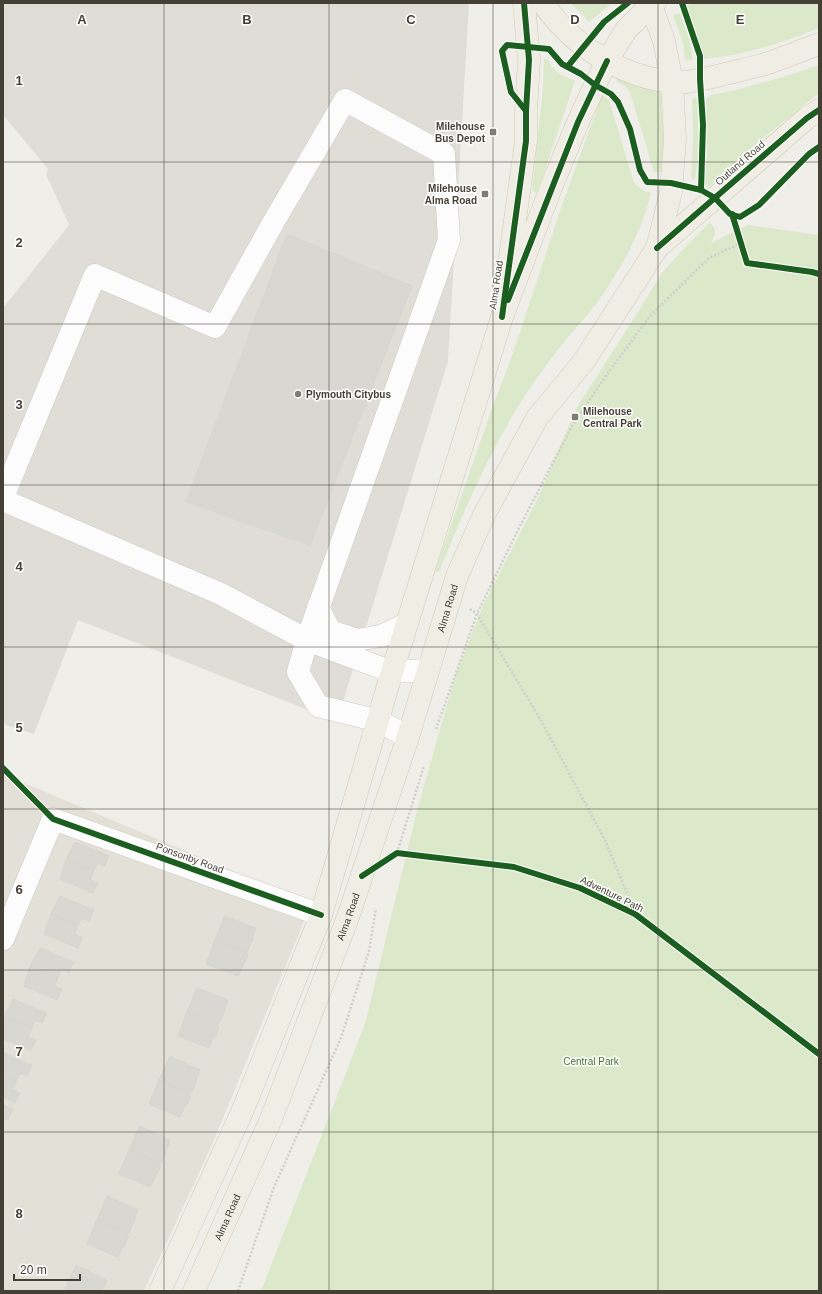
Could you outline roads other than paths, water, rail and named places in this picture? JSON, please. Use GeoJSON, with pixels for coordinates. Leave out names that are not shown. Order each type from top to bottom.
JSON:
{"type":"FeatureCollection","features":[{"type":"Feature","properties":{"kind":"main road","name":"Alma Road"},"geometry":{"type":"LineString","coordinates":[[502,317],[526,141],[529,60],[524,3]]}},
{"type":"Feature","properties":{"kind":"main road"},"geometry":{"type":"LineString","coordinates":[[543,3],[568,32],[607,61],[637,75],[672,82],[689,82],[760,65],[819,44]]}},
{"type":"Feature","properties":{"kind":"main road","name":"Alma Road"},"geometry":{"type":"LineString","coordinates":[[160,1291],[242,1112],[321,915],[379,721],[392,672],[502,317],[578,122],[607,61],[626,30],[652,4],[664,41],[672,82],[675,139],[671,192],[657,248],[584,361],[537,418],[484,515],[457,576],[408,737],[348,917],[271,1119],[194,1291]]}},
{"type":"Feature","properties":{"kind":"main road","name":"Outland Road"},"geometry":{"type":"LineString","coordinates":[[657,248],[807,118],[819,110]]}},
{"type":"Feature","properties":{"kind":"street"},"geometry":{"type":"LineString","coordinates":[[3,497],[95,275],[215,326],[345,100],[444,154],[449,240],[318,607],[298,672],[318,706],[379,721],[408,737]]}},
{"type":"Feature","properties":{"kind":"street"},"geometry":{"type":"LineString","coordinates":[[3,500],[221,594],[307,640],[392,672],[428,670]]}},
{"type":"Feature","properties":{"kind":"street"},"geometry":{"type":"LineString","coordinates":[[318,607],[330,631],[357,640],[381,636],[407,624]]}},
{"type":"Feature","properties":{"kind":"street","name":"Ponsonby Road"},"geometry":{"type":"LineString","coordinates":[[3,939],[53,819],[321,915]]}},
{"type":"Feature","properties":{"kind":"place","name":"Milehouse Bus Depot"},"geometry":{"type":"Point","coordinates":[493,132]}},
{"type":"Feature","properties":{"kind":"place","name":"Milehouse Alma Road"},"geometry":{"type":"Point","coordinates":[485,194]}},
{"type":"Feature","properties":{"kind":"place","name":"Plymouth Citybus"},"geometry":{"type":"Point","coordinates":[298,394]}},
{"type":"Feature","properties":{"kind":"place","name":"Milehouse Central Park"},"geometry":{"type":"Point","coordinates":[575,417]}},
{"type":"Feature","properties":{"kind":"park label","name":"Central Park"},"geometry":{"type":"Point","coordinates":[591,1061]}}]}
